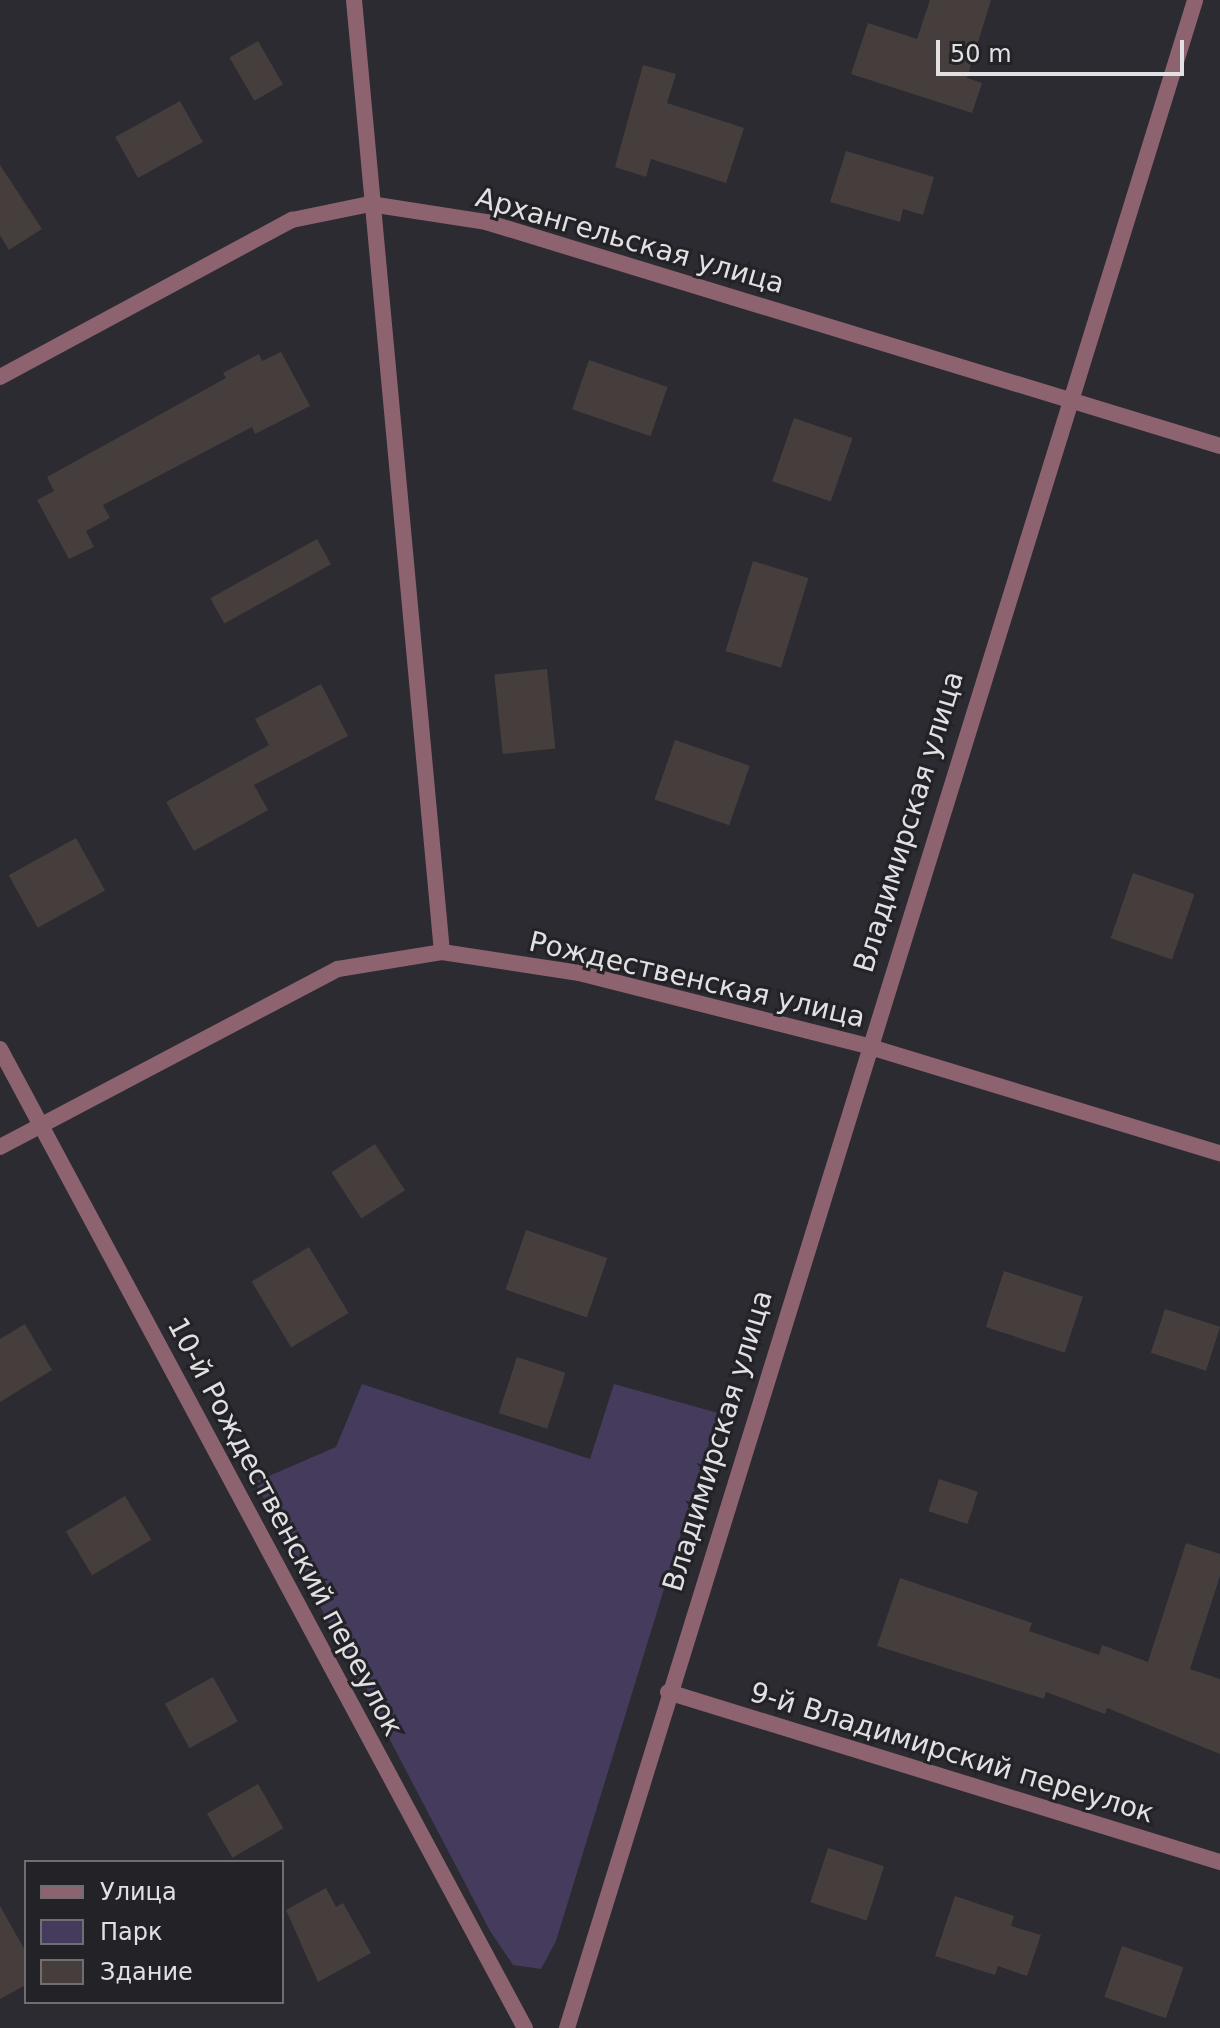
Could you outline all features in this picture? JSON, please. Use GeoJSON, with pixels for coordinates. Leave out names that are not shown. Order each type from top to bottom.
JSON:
{"type":"FeatureCollection","features":[{"type":"Feature","properties":{"kind":"street"},"geometry":{"type":"LineString","coordinates":[[354,0],[370,204],[442,952]]}},
{"type":"Feature","properties":{"kind":"street","name":"Владимирская улица"},"geometry":{"type":"LineString","coordinates":[[567,2028],[867,1046],[1195,0]]}},
{"type":"Feature","properties":{"kind":"street","name":"Архангельская улица"},"geometry":{"type":"LineString","coordinates":[[0,377],[292,220],[370,204],[486,222],[1220,446]]}},
{"type":"Feature","properties":{"kind":"street","name":"Рождественская улица"},"geometry":{"type":"LineString","coordinates":[[0,1147],[338,969],[442,952],[579,973],[867,1046],[1220,1153]]}},
{"type":"Feature","properties":{"kind":"street","name":"10-й Рождественский переулок"},"geometry":{"type":"LineString","coordinates":[[0,1049],[525,2028]]}},
{"type":"Feature","properties":{"kind":"street","name":"9-й Владимирский переулок"},"geometry":{"type":"LineString","coordinates":[[668,1692],[1220,1862]]}},
{"type":"Feature","properties":{"kind":"green space"},"geometry":{"type":"Polygon","coordinates":[[[362,1384],[590,1459],[614,1384],[718,1413],[556,1941],[541,1969],[513,1965],[490,1931],[255,1482],[336,1447],[362,1384]]]}},
{"type":"Feature","properties":{"kind":"building"},"geometry":{"type":"Polygon","coordinates":[[[930,0],[991,0],[967,78],[982,83],[972,113],[851,74],[868,23],[917,39],[930,0]]]}},
{"type":"Feature","properties":{"kind":"building"},"geometry":{"type":"Polygon","coordinates":[[[258,41],[283,84],[254,101],[229,58],[258,41]]]}},
{"type":"Feature","properties":{"kind":"building"},"geometry":{"type":"Polygon","coordinates":[[[643,65],[676,74],[667,103],[744,128],[726,183],[651,159],[646,177],[615,167],[643,65]]]}},
{"type":"Feature","properties":{"kind":"building"},"geometry":{"type":"Polygon","coordinates":[[[180,101],[203,142],[138,178],[115,137],[180,101]]]}},
{"type":"Feature","properties":{"kind":"building"},"geometry":{"type":"Polygon","coordinates":[[[846,151],[934,177],[923,215],[903,209],[900,222],[830,202],[846,151]]]}},
{"type":"Feature","properties":{"kind":"building"},"geometry":{"type":"Polygon","coordinates":[[[0,165],[42,229],[9,250],[0,235],[0,165]]]}},
{"type":"Feature","properties":{"kind":"building"},"geometry":{"type":"Polygon","coordinates":[[[281,352],[310,406],[255,434],[252,427],[103,505],[110,518],[86,531],[94,547],[69,559],[37,500],[54,491],[47,477],[226,378],[223,373],[259,354],[262,361],[281,352]]]}},
{"type":"Feature","properties":{"kind":"building"},"geometry":{"type":"Polygon","coordinates":[[[589,360],[667,387],[651,436],[572,409],[589,360]]]}},
{"type":"Feature","properties":{"kind":"building"},"geometry":{"type":"Polygon","coordinates":[[[794,418],[853,438],[831,502],[772,481],[794,418]]]}},
{"type":"Feature","properties":{"kind":"building"},"geometry":{"type":"Polygon","coordinates":[[[317,539],[331,564],[224,624],[210,598],[317,539]]]}},
{"type":"Feature","properties":{"kind":"building"},"geometry":{"type":"Polygon","coordinates":[[[753,561],[808,578],[781,668],[726,651],[753,561]]]}},
{"type":"Feature","properties":{"kind":"building"},"geometry":{"type":"Polygon","coordinates":[[[547,669],[555,749],[503,754],[494,675],[547,669]]]}},
{"type":"Feature","properties":{"kind":"building"},"geometry":{"type":"Polygon","coordinates":[[[321,684],[348,736],[254,785],[268,810],[194,851],[166,802],[269,745],[255,719],[321,684]]]}},
{"type":"Feature","properties":{"kind":"building"},"geometry":{"type":"Polygon","coordinates":[[[675,740],[750,766],[729,825],[654,800],[675,740]]]}},
{"type":"Feature","properties":{"kind":"building"},"geometry":{"type":"Polygon","coordinates":[[[76,838],[105,890],[38,928],[9,875],[76,838]]]}},
{"type":"Feature","properties":{"kind":"building"},"geometry":{"type":"Polygon","coordinates":[[[1133,873],[1194,894],[1172,959],[1111,938],[1133,873]]]}},
{"type":"Feature","properties":{"kind":"building"},"geometry":{"type":"Polygon","coordinates":[[[375,1144],[405,1190],[361,1218],[331,1172],[375,1144]]]}},
{"type":"Feature","properties":{"kind":"building"},"geometry":{"type":"Polygon","coordinates":[[[526,1230],[607,1258],[587,1318],[505,1290],[526,1230]]]}},
{"type":"Feature","properties":{"kind":"building"},"geometry":{"type":"Polygon","coordinates":[[[309,1247],[349,1313],[291,1348],[252,1282],[309,1247]]]}},
{"type":"Feature","properties":{"kind":"building"},"geometry":{"type":"Polygon","coordinates":[[[1004,1271],[1083,1297],[1065,1353],[986,1327],[1004,1271]]]}},
{"type":"Feature","properties":{"kind":"building"},"geometry":{"type":"Polygon","coordinates":[[[1165,1309],[1220,1327],[1206,1371],[1151,1353],[1165,1309]]]}},
{"type":"Feature","properties":{"kind":"building"},"geometry":{"type":"Polygon","coordinates":[[[25,1324],[52,1370],[0,1402],[0,1339],[25,1324]]]}},
{"type":"Feature","properties":{"kind":"building"},"geometry":{"type":"Polygon","coordinates":[[[517,1357],[566,1373],[547,1429],[499,1413],[517,1357]]]}},
{"type":"Feature","properties":{"kind":"building"},"geometry":{"type":"Polygon","coordinates":[[[939,1479],[978,1492],[967,1524],[928,1511],[939,1479]]]}},
{"type":"Feature","properties":{"kind":"building"},"geometry":{"type":"Polygon","coordinates":[[[125,1496],[151,1540],[92,1575],[66,1532],[125,1496]]]}},
{"type":"Feature","properties":{"kind":"building"},"geometry":{"type":"Polygon","coordinates":[[[1186,1543],[1220,1554],[1220,1576],[1190,1669],[1220,1679],[1220,1754],[1107,1708],[1105,1714],[1046,1692],[1044,1699],[877,1646],[900,1578],[1032,1623],[1029,1631],[1099,1655],[1102,1645],[1148,1662],[1186,1543]]]}},
{"type":"Feature","properties":{"kind":"building"},"geometry":{"type":"Polygon","coordinates":[[[213,1677],[238,1722],[190,1748],[165,1704],[213,1677]]]}},
{"type":"Feature","properties":{"kind":"building"},"geometry":{"type":"Polygon","coordinates":[[[258,1784],[284,1828],[232,1858],[207,1814],[258,1784]]]}},
{"type":"Feature","properties":{"kind":"building"},"geometry":{"type":"Polygon","coordinates":[[[828,1848],[884,1866],[866,1920],[810,1902],[828,1848]]]}},
{"type":"Feature","properties":{"kind":"building"},"geometry":{"type":"Polygon","coordinates":[[[326,1888],[336,1907],[343,1903],[371,1953],[318,1982],[286,1910],[326,1888]]]}},
{"type":"Feature","properties":{"kind":"building"},"geometry":{"type":"Polygon","coordinates":[[[955,1896],[1014,1916],[1011,1926],[1041,1935],[1027,1976],[998,1966],[995,1975],[935,1956],[955,1896]]]}},
{"type":"Feature","properties":{"kind":"building"},"geometry":{"type":"Polygon","coordinates":[[[0,1906],[24,1948],[24,1986],[0,1999],[0,1906]]]}},
{"type":"Feature","properties":{"kind":"building"},"geometry":{"type":"Polygon","coordinates":[[[1122,1946],[1183,1967],[1166,2018],[1104,1997],[1122,1946]]]}}]}
